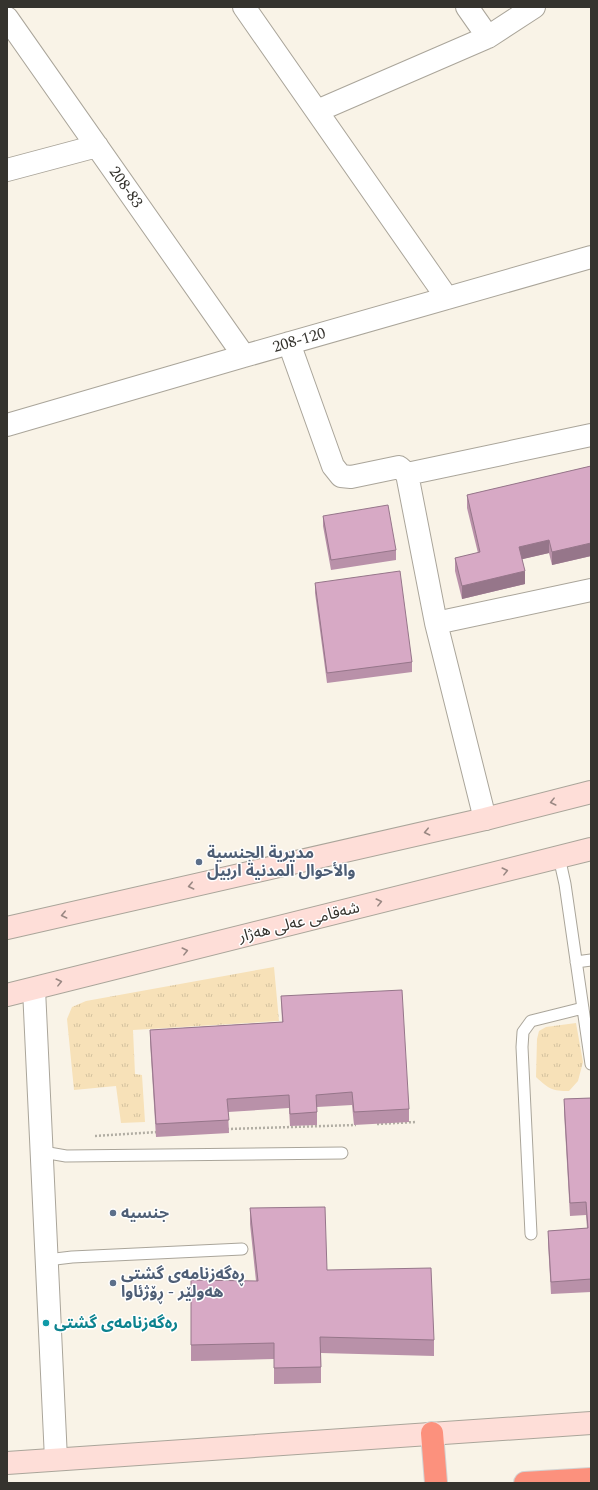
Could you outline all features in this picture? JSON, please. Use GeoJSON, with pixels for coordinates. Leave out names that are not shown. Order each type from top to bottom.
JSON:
{"type":"FeatureCollection","features":[{"type":"Feature","properties":{"kind":"highway"},"geometry":{"type":"LineString","coordinates":[[432,1433],[436,1483]]}},
{"type":"Feature","properties":{"kind":"highway"},"geometry":{"type":"LineString","coordinates":[[525,1483],[591,1479]]}},
{"type":"Feature","properties":{"kind":"main road"},"geometry":{"type":"LineString","coordinates":[[7,928],[485,819],[591,792]]}},
{"type":"Feature","properties":{"kind":"main road","name":"شەقامی عەلی هەژار"},"geometry":{"type":"LineString","coordinates":[[7,995],[591,849]]}},
{"type":"Feature","properties":{"kind":"main road"},"geometry":{"type":"LineString","coordinates":[[7,1463],[591,1423]]}},
{"type":"Feature","properties":{"kind":"street"},"geometry":{"type":"LineString","coordinates":[[244,7],[447,298]]}},
{"type":"Feature","properties":{"kind":"street"},"geometry":{"type":"LineString","coordinates":[[467,7],[488,37]]}},
{"type":"Feature","properties":{"kind":"street"},"geometry":{"type":"LineString","coordinates":[[317,111],[488,37],[534,7]]}},
{"type":"Feature","properties":{"kind":"street","name":"208-83"},"geometry":{"type":"LineString","coordinates":[[7,18],[244,356]]}},
{"type":"Feature","properties":{"kind":"street"},"geometry":{"type":"LineString","coordinates":[[7,170],[97,146]]}},
{"type":"Feature","properties":{"kind":"street","name":"208-120"},"geometry":{"type":"LineString","coordinates":[[7,425],[591,257]]}},
{"type":"Feature","properties":{"kind":"street"},"geometry":{"type":"LineString","coordinates":[[289,343],[333,466],[341,476],[351,477],[399,466],[407,474],[436,623],[485,819]]}},
{"type":"Feature","properties":{"kind":"street"},"geometry":{"type":"LineString","coordinates":[[407,474],[591,435]]}},
{"type":"Feature","properties":{"kind":"street"},"geometry":{"type":"LineString","coordinates":[[436,623],[591,590]]}},
{"type":"Feature","properties":{"kind":"street"},"geometry":{"type":"LineString","coordinates":[[34,988],[56,1459]]}},
{"type":"Feature","properties":{"kind":"lane"},"geometry":{"type":"LineString","coordinates":[[559,857],[565,884],[591,1064]]}},
{"type":"Feature","properties":{"kind":"lane"},"geometry":{"type":"LineString","coordinates":[[576,962],[591,960]]}},
{"type":"Feature","properties":{"kind":"lane"},"geometry":{"type":"LineString","coordinates":[[531,1234],[522,1048],[523,1032],[531,1021],[583,1008]]}},
{"type":"Feature","properties":{"kind":"lane"},"geometry":{"type":"LineString","coordinates":[[42,1152],[66,1156],[342,1153]]}},
{"type":"Feature","properties":{"kind":"lane"},"geometry":{"type":"LineString","coordinates":[[47,1260],[242,1249]]}},
{"type":"Feature","properties":{"kind":"path"},"geometry":{"type":"LineString","coordinates":[[376,1124],[416,1122]]}},
{"type":"Feature","properties":{"kind":"path"},"geometry":{"type":"LineString","coordinates":[[220,1130],[361,1124]]}},
{"type":"Feature","properties":{"kind":"path"},"geometry":{"type":"LineString","coordinates":[[87,1136],[165,1132]]}},
{"type":"Feature","properties":{"kind":"green space"},"geometry":{"type":"Polygon","coordinates":[[[274,967],[279,1021],[133,1030],[135,1074],[142,1075],[145,1122],[121,1123],[116,1086],[74,1090],[67,1019],[72,1007],[86,1001],[274,967]]]}},
{"type":"Feature","properties":{"kind":"green space"},"geometry":{"type":"Polygon","coordinates":[[[576,1023],[583,1062],[578,1081],[569,1091],[551,1088],[536,1077],[537,1039],[539,1031],[546,1027],[576,1023]]]}},
{"type":"Feature","properties":{"kind":"building"},"geometry":{"type":"Polygon","coordinates":[[[591,466],[591,543],[552,552],[549,540],[519,547],[525,571],[462,586],[455,558],[480,552],[467,495],[591,466]]]}},
{"type":"Feature","properties":{"kind":"building"},"geometry":{"type":"Polygon","coordinates":[[[388,505],[396,550],[331,560],[323,516],[388,505]]]}},
{"type":"Feature","properties":{"kind":"building"},"geometry":{"type":"Polygon","coordinates":[[[400,571],[412,662],[327,673],[315,583],[400,571]]]}},
{"type":"Feature","properties":{"kind":"building"},"geometry":{"type":"Polygon","coordinates":[[[402,990],[409,1109],[354,1112],[352,1092],[316,1095],[317,1112],[290,1114],[289,1095],[227,1099],[229,1120],[156,1124],[150,1030],[283,1022],[281,996],[402,990]]]}},
{"type":"Feature","properties":{"kind":"building"},"geometry":{"type":"Polygon","coordinates":[[[591,1098],[591,1279],[551,1282],[548,1231],[588,1228],[586,1202],[570,1203],[564,1099],[591,1098]]]}},
{"type":"Feature","properties":{"kind":"building"},"geometry":{"type":"Polygon","coordinates":[[[325,1207],[327,1270],[431,1268],[434,1340],[320,1337],[321,1367],[274,1368],[274,1343],[191,1345],[191,1280],[258,1281],[250,1208],[325,1207]]]}},
{"type":"Feature","properties":{"kind":"place","name":"مديرية الجنسية والأحوال المدنية اربيل"},"geometry":{"type":"Point","coordinates":[199,862]}},
{"type":"Feature","properties":{"kind":"place","name":"جنسیە"},"geometry":{"type":"Point","coordinates":[113,1213]}},
{"type":"Feature","properties":{"kind":"place","name":"ڕەگەزنامەی گشتی هەولێر - ڕۆژئاوا"},"geometry":{"type":"Point","coordinates":[113,1283]}},
{"type":"Feature","properties":{"kind":"place","name":"رەگەزنامەی گشتی"},"geometry":{"type":"Point","coordinates":[46,1323]}}]}
